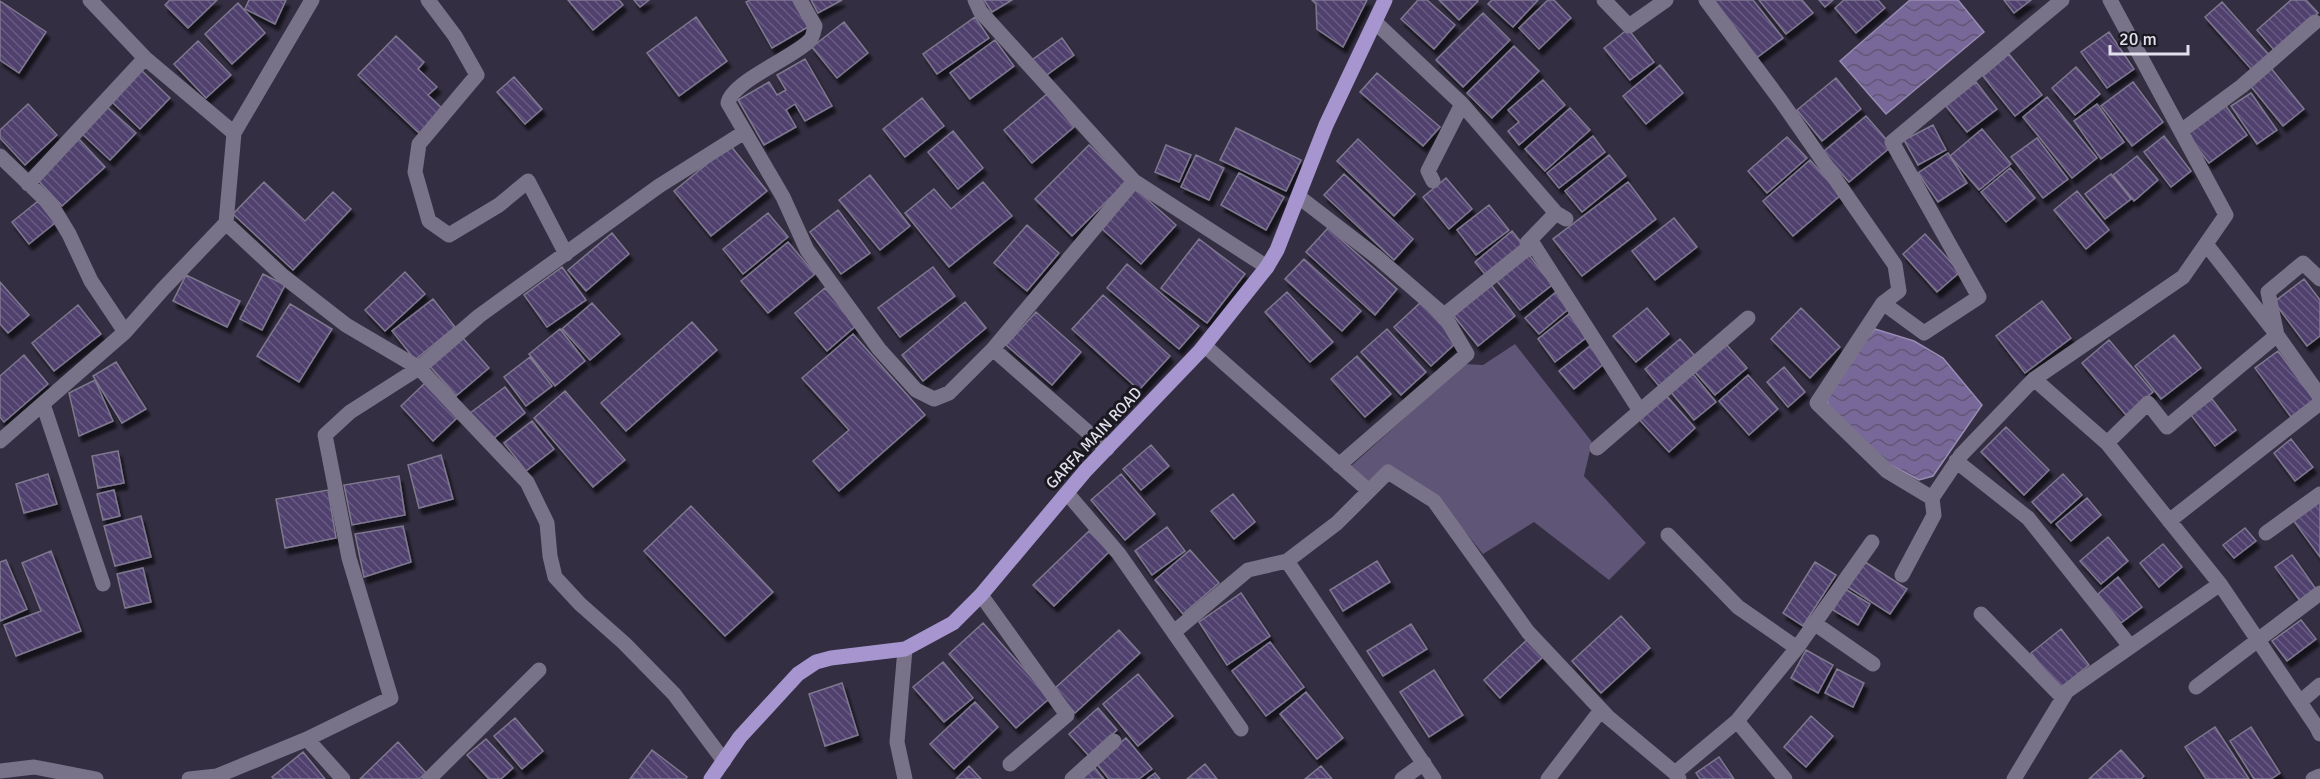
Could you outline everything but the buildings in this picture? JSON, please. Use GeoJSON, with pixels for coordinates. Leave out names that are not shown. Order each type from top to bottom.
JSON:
{"type":"FeatureCollection","features":[{"type":"Feature","properties":{"kind":"main road","name":"GARFA MAIN ROAD"},"geometry":{"type":"LineString","coordinates":[[711,779],[740,737],[798,674],[816,662],[905,649],[953,622],[981,595],[1107,449],[1205,346],[1268,267],[1277,250],[1326,125],[1385,0]]}},
{"type":"Feature","properties":{"kind":"street"},"geometry":{"type":"LineString","coordinates":[[90,0],[145,58],[234,133]]}},
{"type":"Feature","properties":{"kind":"street"},"geometry":{"type":"LineString","coordinates":[[0,441],[125,332],[226,223],[234,133],[312,0]]}},
{"type":"Feature","properties":{"kind":"street"},"geometry":{"type":"LineString","coordinates":[[428,0],[455,36],[477,75],[419,144],[414,172],[429,221],[449,235],[500,205],[528,181],[566,254]]}},
{"type":"Feature","properties":{"kind":"street"},"geometry":{"type":"LineString","coordinates":[[800,0],[815,26],[810,39],[744,84],[729,97],[728,103],[743,133],[783,197],[807,250],[879,349],[916,390],[934,399],[949,393],[993,349],[1134,181]]}},
{"type":"Feature","properties":{"kind":"street"},"geometry":{"type":"LineString","coordinates":[[975,0],[980,11],[1134,181],[1268,267]]}},
{"type":"Feature","properties":{"kind":"street"},"geometry":{"type":"LineString","coordinates":[[1604,0],[1629,26],[1666,0]]}},
{"type":"Feature","properties":{"kind":"street"},"geometry":{"type":"LineString","coordinates":[[1706,0],[1781,101],[1896,266],[1899,291],[1883,303],[1817,403],[1887,471],[1932,498]]}},
{"type":"Feature","properties":{"kind":"street"},"geometry":{"type":"LineString","coordinates":[[1883,303],[1924,333],[1979,297],[1892,142],[2062,0]]}},
{"type":"Feature","properties":{"kind":"street"},"geometry":{"type":"LineString","coordinates":[[1902,575],[1934,515],[1932,498],[1956,461],[2034,379],[2183,277],[2226,215],[2110,0]]}},
{"type":"Feature","properties":{"kind":"street"},"geometry":{"type":"LineString","coordinates":[[1375,22],[1462,104],[1561,216],[1527,243],[1533,244],[1640,411]]}},
{"type":"Feature","properties":{"kind":"street"},"geometry":{"type":"LineString","coordinates":[[2181,131],[2242,86],[2315,22]]}},
{"type":"Feature","properties":{"kind":"street"},"geometry":{"type":"LineString","coordinates":[[28,184],[145,58]]}},
{"type":"Feature","properties":{"kind":"street"},"geometry":{"type":"LineString","coordinates":[[1433,181],[1428,171],[1462,104]]}},
{"type":"Feature","properties":{"kind":"street"},"geometry":{"type":"LineString","coordinates":[[189,779],[217,776],[307,739],[391,698],[349,558],[325,435],[350,412],[419,368],[479,316],[659,186],[743,133]]}},
{"type":"Feature","properties":{"kind":"street"},"geometry":{"type":"LineString","coordinates":[[0,156],[52,206],[69,234],[91,281],[125,332]]}},
{"type":"Feature","properties":{"kind":"street"},"geometry":{"type":"LineString","coordinates":[[1299,197],[1377,257],[1443,315],[1467,354],[1339,465]]}},
{"type":"Feature","properties":{"kind":"street"},"geometry":{"type":"LineString","coordinates":[[226,223],[283,276],[346,326],[419,368],[527,482],[547,524],[550,556],[555,576],[580,604],[624,643],[674,694],[724,761]]}},
{"type":"Feature","properties":{"kind":"street"},"geometry":{"type":"LineString","coordinates":[[1443,315],[1533,244]]}},
{"type":"Feature","properties":{"kind":"street"},"geometry":{"type":"LineString","coordinates":[[2206,244],[2277,335],[2320,396]]}},
{"type":"Feature","properties":{"kind":"street"},"geometry":{"type":"LineString","coordinates":[[2277,335],[2268,292],[2303,263],[2320,279]]}},
{"type":"Feature","properties":{"kind":"street"},"geometry":{"type":"LineString","coordinates":[[1597,448],[1748,318]]}},
{"type":"Feature","properties":{"kind":"street"},"geometry":{"type":"LineString","coordinates":[[2107,443],[2148,403],[2167,428],[2277,335]]}},
{"type":"Feature","properties":{"kind":"street"},"geometry":{"type":"LineString","coordinates":[[1205,346],[1369,492]]}},
{"type":"Feature","properties":{"kind":"street"},"geometry":{"type":"LineString","coordinates":[[993,349],[1107,449]]}},
{"type":"Feature","properties":{"kind":"street"},"geometry":{"type":"LineString","coordinates":[[2034,379],[2107,443],[2220,584],[2320,734]]}},
{"type":"Feature","properties":{"kind":"street"},"geometry":{"type":"LineString","coordinates":[[2169,521],[2320,403]]}},
{"type":"Feature","properties":{"kind":"street"},"geometry":{"type":"LineString","coordinates":[[43,404],[103,584]]}},
{"type":"Feature","properties":{"kind":"street"},"geometry":{"type":"LineString","coordinates":[[1956,461],[2028,518],[2130,646]]}},
{"type":"Feature","properties":{"kind":"street"},"geometry":{"type":"LineString","coordinates":[[1174,632],[1248,570],[1287,561],[1337,523],[1388,472],[1434,501],[1528,632],[1601,710],[1677,776],[1737,721],[1797,648],[1872,542]]}},
{"type":"Feature","properties":{"kind":"street"},"geometry":{"type":"LineString","coordinates":[[1067,493],[1119,554],[1241,729]]}},
{"type":"Feature","properties":{"kind":"street"},"geometry":{"type":"LineString","coordinates":[[2266,532],[2320,494]]}},
{"type":"Feature","properties":{"kind":"street"},"geometry":{"type":"LineString","coordinates":[[1668,535],[1738,607],[1797,648]]}},
{"type":"Feature","properties":{"kind":"street"},"geometry":{"type":"LineString","coordinates":[[1287,561],[1434,779]]}},
{"type":"Feature","properties":{"kind":"street"},"geometry":{"type":"LineString","coordinates":[[2014,779],[2067,691],[2220,584]]}},
{"type":"Feature","properties":{"kind":"street"},"geometry":{"type":"LineString","coordinates":[[2196,687],[2259,642],[2320,593]]}},
{"type":"Feature","properties":{"kind":"street"},"geometry":{"type":"LineString","coordinates":[[981,595],[1067,716],[1010,764]]}},
{"type":"Feature","properties":{"kind":"street"},"geometry":{"type":"LineString","coordinates":[[1981,614],[2062,697]]}},
{"type":"Feature","properties":{"kind":"street"},"geometry":{"type":"LineString","coordinates":[[1814,623],[1873,664]]}},
{"type":"Feature","properties":{"kind":"street"},"geometry":{"type":"LineString","coordinates":[[905,649],[897,742],[905,779]]}},
{"type":"Feature","properties":{"kind":"street"},"geometry":{"type":"LineString","coordinates":[[429,779],[539,670]]}},
{"type":"Feature","properties":{"kind":"street"},"geometry":{"type":"LineString","coordinates":[[2300,702],[2320,685]]}},
{"type":"Feature","properties":{"kind":"street"},"geometry":{"type":"LineString","coordinates":[[1548,779],[1601,710]]}},
{"type":"Feature","properties":{"kind":"street"},"geometry":{"type":"LineString","coordinates":[[1737,721],[1785,779]]}},
{"type":"Feature","properties":{"kind":"street"},"geometry":{"type":"LineString","coordinates":[[307,739],[343,779]]}},
{"type":"Feature","properties":{"kind":"street"},"geometry":{"type":"LineString","coordinates":[[1072,779],[1114,741]]}},
{"type":"Feature","properties":{"kind":"street"},"geometry":{"type":"LineString","coordinates":[[1402,779],[1424,763]]}},
{"type":"Feature","properties":{"kind":"street"},"geometry":{"type":"LineString","coordinates":[[0,771],[33,767],[96,779]]}},
{"type":"Feature","properties":{"kind":"street"},"geometry":{"type":"LineString","coordinates":[[2313,779],[2320,776]]}},
{"type":"Feature","properties":{"kind":"shaded area"},"geometry":{"type":"Polygon","coordinates":[[[1515,344],[1592,442],[1584,476],[1646,543],[1609,580],[1534,522],[1483,554],[1437,497],[1395,468],[1369,483],[1351,466],[1465,364],[1483,365],[1515,344]]]}},
{"type":"Feature","properties":{"kind":"water"},"geometry":{"type":"Polygon","coordinates":[[[1910,0],[1958,0],[1984,32],[1886,114],[1840,61],[1910,0]]]}},
{"type":"Feature","properties":{"kind":"water"},"geometry":{"type":"Polygon","coordinates":[[[1875,329],[1914,341],[1943,358],[1982,405],[1933,476],[1919,480],[1881,460],[1831,410],[1823,393],[1875,329]]]}}]}
